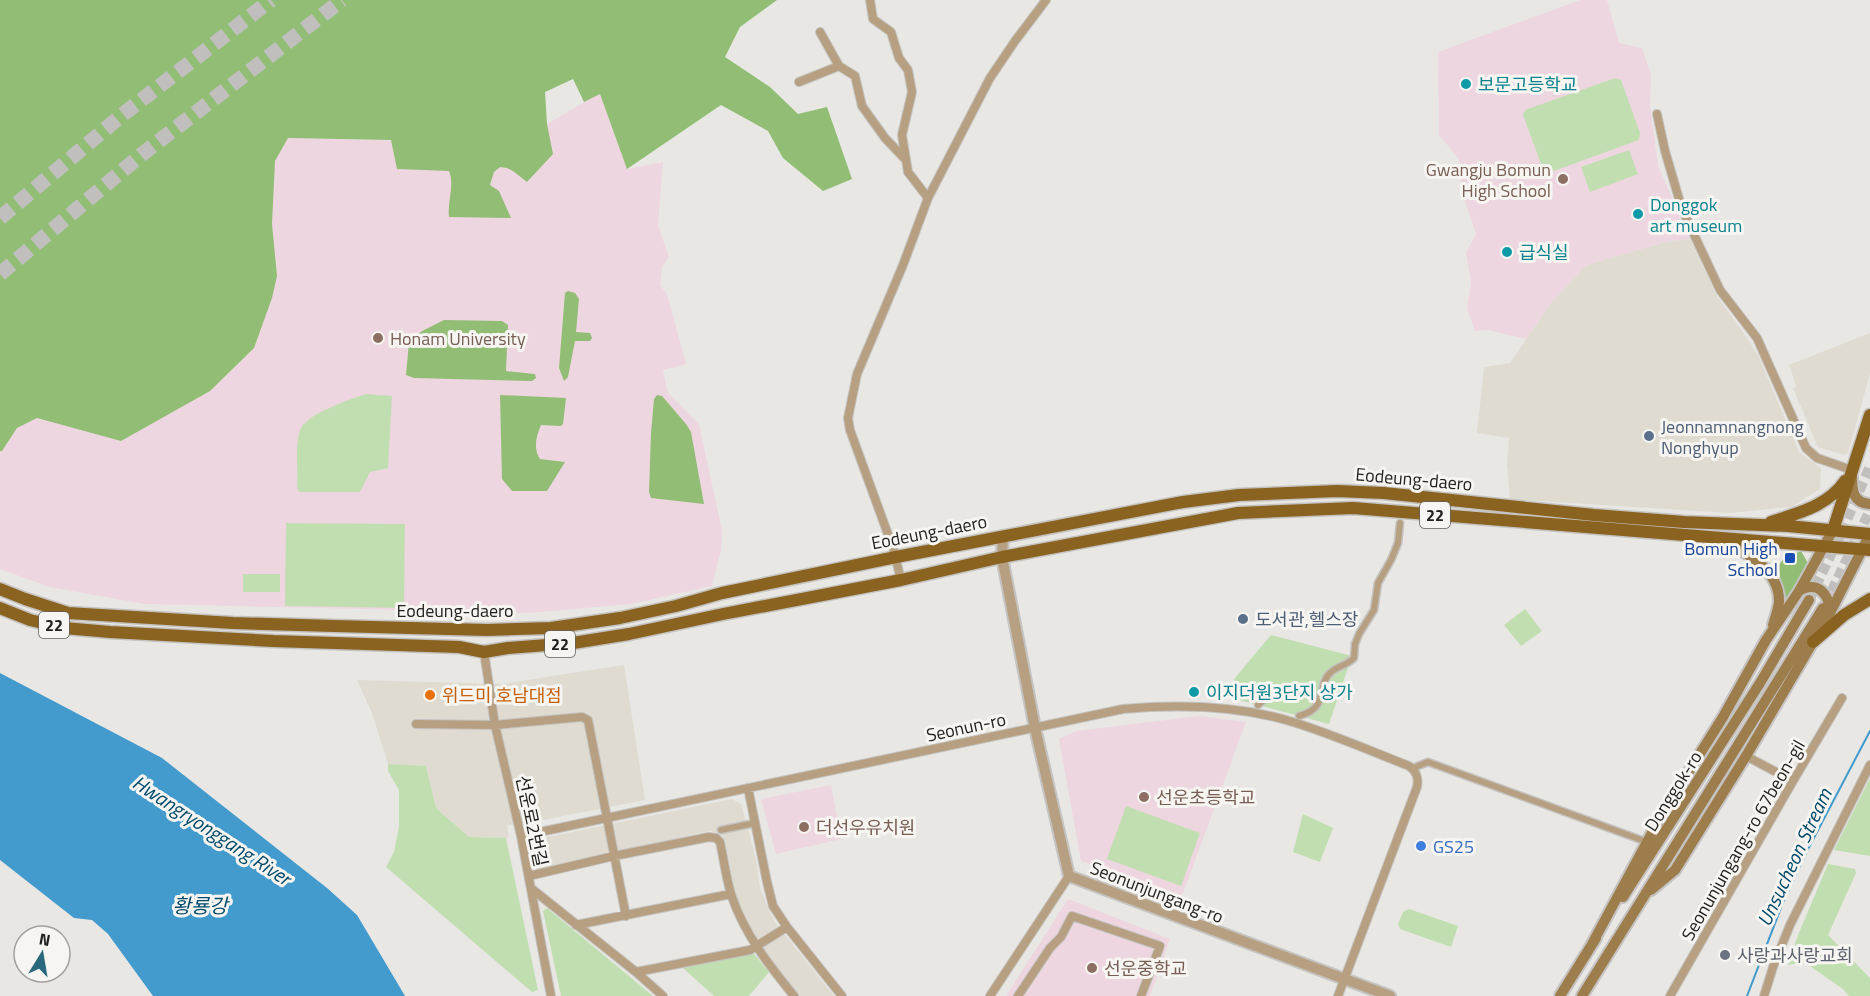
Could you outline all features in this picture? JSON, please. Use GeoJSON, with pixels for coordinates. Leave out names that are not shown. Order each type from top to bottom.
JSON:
{"type":"FeatureCollection","features":[{"type":"Feature","properties":{"kind":"main road"},"geometry":{"type":"LineString","coordinates":[[1766,640],[1799,591],[1833,530],[1870,415]]}},
{"type":"Feature","properties":{"kind":"main road"},"geometry":{"type":"LineString","coordinates":[[1852,470],[1853,494],[1864,504],[1870,504]]}},
{"type":"Feature","properties":{"kind":"main road"},"geometry":{"type":"LineString","coordinates":[[1762,525],[1826,501],[1844,484],[1852,470]]}},
{"type":"Feature","properties":{"kind":"main road","name":"Eodeung-daero"},"geometry":{"type":"LineString","coordinates":[[0,590],[68,613],[323,626],[487,630],[551,628],[620,618],[722,593],[896,557],[1183,502],[1239,495],[1337,491],[1384,493],[1594,515],[1870,534]]}},
{"type":"Feature","properties":{"kind":"main road","name":"Eodeung-daero"},"geometry":{"type":"LineString","coordinates":[[0,608],[30,620],[64,628],[273,641],[459,647],[484,652],[573,643],[629,634],[1002,558],[1238,513],[1353,508],[1866,550]]}},
{"type":"Feature","properties":{"kind":"main road"},"geometry":{"type":"LineString","coordinates":[[1647,893],[1675,870],[1746,756],[1813,642],[1827,610],[1866,550],[1870,534]]}},
{"type":"Feature","properties":{"kind":"main road"},"geometry":{"type":"LineString","coordinates":[[1592,944],[1661,816],[1723,717],[1773,626],[1779,601],[1774,580],[1758,561],[1716,537]]}},
{"type":"Feature","properties":{"kind":"main road"},"geometry":{"type":"LineString","coordinates":[[1799,591],[1810,587],[1822,591],[1829,600],[1827,610]]}},
{"type":"Feature","properties":{"kind":"main road"},"geometry":{"type":"LineString","coordinates":[[1813,642],[1844,615],[1870,599]]}},
{"type":"Feature","properties":{"kind":"main road","name":"Donggok-ro"},"geometry":{"type":"LineString","coordinates":[[1560,996],[1741,713],[1809,600]]}},
{"type":"Feature","properties":{"kind":"main road","name":"Donggok-ro"},"geometry":{"type":"LineString","coordinates":[[1582,996],[1827,610]]}},
{"type":"Feature","properties":{"kind":"street"},"geometry":{"type":"LineString","coordinates":[[870,0],[873,19],[891,32],[899,58],[908,70],[912,92],[902,135],[908,171],[928,198]]}},
{"type":"Feature","properties":{"kind":"street"},"geometry":{"type":"LineString","coordinates":[[901,580],[896,557],[850,430],[848,418],[857,374],[903,265],[928,198],[990,78],[1046,0]]}},
{"type":"Feature","properties":{"kind":"street"},"geometry":{"type":"LineString","coordinates":[[820,32],[839,66],[855,76],[862,106],[885,138],[906,160]]}},
{"type":"Feature","properties":{"kind":"street"},"geometry":{"type":"LineString","coordinates":[[800,82],[839,66]]}},
{"type":"Feature","properties":{"kind":"street"},"geometry":{"type":"LineString","coordinates":[[1658,114],[1665,150],[1682,209],[1720,290],[1757,338],[1806,448],[1817,458],[1852,470]]}},
{"type":"Feature","properties":{"kind":"street"},"geometry":{"type":"LineString","coordinates":[[1299,716],[1312,710],[1319,703],[1330,673],[1354,658],[1355,644],[1359,634],[1374,610],[1378,583],[1398,543],[1400,523]]}},
{"type":"Feature","properties":{"kind":"street","name":"Seonunjungang-ro"},"geometry":{"type":"LineString","coordinates":[[1004,536],[1002,558],[1035,728],[1069,876],[1390,996]]}},
{"type":"Feature","properties":{"kind":"street","name":"선운로2번길"},"geometry":{"type":"LineString","coordinates":[[484,652],[495,724],[532,889],[551,996]]}},
{"type":"Feature","properties":{"kind":"street"},"geometry":{"type":"LineString","coordinates":[[1258,705],[1266,698],[1280,693]]}},
{"type":"Feature","properties":{"kind":"street","name":"Seonunjungang-ro 67beon-gil"},"geometry":{"type":"LineString","coordinates":[[1670,996],[1842,698]]}},
{"type":"Feature","properties":{"kind":"street","name":"Seonun-ro"},"geometry":{"type":"LineString","coordinates":[[521,836],[1123,709],[1202,705],[1254,713],[1296,722],[1413,768]]}},
{"type":"Feature","properties":{"kind":"street"},"geometry":{"type":"LineString","coordinates":[[416,724],[495,724],[579,717],[588,720],[626,916]]}},
{"type":"Feature","properties":{"kind":"street"},"geometry":{"type":"LineString","coordinates":[[1746,756],[1793,780]]}},
{"type":"Feature","properties":{"kind":"street"},"geometry":{"type":"LineString","coordinates":[[1338,996],[1417,787],[1418,777],[1413,768],[1428,762],[1647,842]]}},
{"type":"Feature","properties":{"kind":"street"},"geometry":{"type":"LineString","coordinates":[[1767,995],[1773,967],[1790,925],[1870,765]]}},
{"type":"Feature","properties":{"kind":"street"},"geometry":{"type":"LineString","coordinates":[[748,788],[773,906],[842,996]]}},
{"type":"Feature","properties":{"kind":"street"},"geometry":{"type":"LineString","coordinates":[[721,830],[755,823]]}},
{"type":"Feature","properties":{"kind":"street"},"geometry":{"type":"LineString","coordinates":[[529,876],[614,856],[710,837],[716,838],[720,842],[731,894],[741,920],[755,946],[789,994]]}},
{"type":"Feature","properties":{"kind":"street"},"geometry":{"type":"LineString","coordinates":[[990,996],[1069,876]]}},
{"type":"Feature","properties":{"kind":"street"},"geometry":{"type":"LineString","coordinates":[[532,889],[663,996]]}},
{"type":"Feature","properties":{"kind":"street"},"geometry":{"type":"LineString","coordinates":[[576,925],[731,894]]}},
{"type":"Feature","properties":{"kind":"street"},"geometry":{"type":"LineString","coordinates":[[1018,996],[1050,948],[1061,937],[1072,916],[1160,946],[1141,996]]}},
{"type":"Feature","properties":{"kind":"street"},"geometry":{"type":"LineString","coordinates":[[636,972],[750,950],[787,927]]}},
{"type":"Feature","properties":{"kind":"shaded area","name":"Gwangju Bomun High School"},"geometry":{"type":"Polygon","coordinates":[[[1580,0],[1607,0],[1619,43],[1642,48],[1651,74],[1650,105],[1658,166],[1690,239],[1669,241],[1586,265],[1551,303],[1526,339],[1488,330],[1475,331],[1467,308],[1471,282],[1466,252],[1476,234],[1462,193],[1459,159],[1439,135],[1438,52],[1580,0]]]}},
{"type":"Feature","properties":{"kind":"shaded area","name":"Honam University"},"geometry":{"type":"Polygon","coordinates":[[[600,93],[627,169],[663,162],[658,225],[669,257],[662,267],[660,285],[667,294],[686,364],[663,370],[668,393],[699,424],[722,531],[721,550],[712,586],[631,604],[528,613],[145,604],[49,587],[0,569],[0,399],[288,138],[468,142],[547,124],[600,93]]]}},
{"type":"Feature","properties":{"kind":"shaded area"},"geometry":{"type":"Polygon","coordinates":[[[1690,239],[1717,296],[1758,355],[1799,452],[1821,468],[1820,489],[1791,507],[1729,513],[1510,499],[1507,464],[1509,438],[1477,433],[1484,367],[1510,363],[1551,303],[1586,265],[1669,241],[1690,239]]]}},
{"type":"Feature","properties":{"kind":"shaded area"},"geometry":{"type":"Polygon","coordinates":[[[1870,333],[1870,374],[1848,453],[1844,455],[1818,447],[1793,388],[1796,385],[1789,365],[1870,333]]]}},
{"type":"Feature","properties":{"kind":"shaded area"},"geometry":{"type":"Polygon","coordinates":[[[624,665],[645,800],[507,825],[509,837],[506,838],[469,837],[436,808],[426,766],[388,764],[372,713],[357,680],[502,684],[624,665]]]}},
{"type":"Feature","properties":{"kind":"shaded area","name":"선운초등학교"},"geometry":{"type":"Polygon","coordinates":[[[1199,716],[1246,722],[1182,896],[1081,861],[1059,739],[1076,731],[1199,716]]]}},
{"type":"Feature","properties":{"kind":"shaded area","name":"더선우유치원"},"geometry":{"type":"Polygon","coordinates":[[[831,785],[841,839],[776,854],[761,799],[831,785]]]}},
{"type":"Feature","properties":{"kind":"shaded area"},"geometry":{"type":"Polygon","coordinates":[[[732,799],[741,804],[756,859],[760,888],[774,921],[834,996],[797,996],[768,958],[742,916],[725,840],[721,835],[712,831],[537,870],[532,867],[530,852],[534,840],[732,799]]]}},
{"type":"Feature","properties":{"kind":"shaded area","name":"선운중학교"},"geometry":{"type":"Polygon","coordinates":[[[1068,899],[1170,939],[1150,996],[1006,996],[1068,899]]]}},
{"type":"Feature","properties":{"kind":"green space"},"geometry":{"type":"Polygon","coordinates":[[[0,0],[777,0],[740,27],[725,57],[770,87],[798,114],[827,107],[852,179],[823,191],[783,158],[768,131],[721,105],[627,169],[600,94],[584,102],[573,79],[545,92],[547,124],[553,154],[527,182],[507,168],[500,167],[494,172],[490,185],[499,191],[511,218],[449,217],[451,177],[449,171],[397,169],[391,140],[288,138],[275,161],[272,224],[277,276],[272,298],[254,348],[210,391],[121,441],[37,418],[17,428],[0,451],[0,0]]]}},
{"type":"Feature","properties":{"kind":"green space"},"geometry":{"type":"Polygon","coordinates":[[[1615,78],[1621,80],[1640,133],[1639,140],[1548,173],[1544,172],[1523,115],[1525,110],[1615,78]]]}},
{"type":"Feature","properties":{"kind":"green space"},"geometry":{"type":"Polygon","coordinates":[[[1629,150],[1638,174],[1590,192],[1581,167],[1629,150]]]}},
{"type":"Feature","properties":{"kind":"green space"},"geometry":{"type":"Polygon","coordinates":[[[568,291],[575,293],[579,299],[576,332],[590,333],[592,338],[590,341],[575,341],[568,377],[564,381],[559,368],[565,293],[568,291]]]}},
{"type":"Feature","properties":{"kind":"green space"},"geometry":{"type":"Polygon","coordinates":[[[444,320],[502,321],[508,325],[506,371],[535,374],[536,378],[532,381],[414,378],[406,375],[409,342],[422,331],[444,320]]]}},
{"type":"Feature","properties":{"kind":"green space"},"geometry":{"type":"Polygon","coordinates":[[[366,394],[392,396],[388,468],[370,472],[360,492],[299,492],[297,487],[298,443],[300,430],[304,424],[329,408],[366,394]]]}},
{"type":"Feature","properties":{"kind":"green space"},"geometry":{"type":"Polygon","coordinates":[[[500,395],[566,398],[563,424],[561,426],[541,425],[537,438],[536,451],[540,459],[565,462],[547,491],[512,491],[502,479],[500,395]]]}},
{"type":"Feature","properties":{"kind":"green space"},"geometry":{"type":"Polygon","coordinates":[[[657,395],[662,396],[691,432],[704,504],[651,498],[649,492],[651,433],[654,399],[657,395]]]}},
{"type":"Feature","properties":{"kind":"green space"},"geometry":{"type":"Polygon","coordinates":[[[286,523],[405,524],[404,608],[285,606],[286,523]]]}},
{"type":"Feature","properties":{"kind":"green space"},"geometry":{"type":"Polygon","coordinates":[[[1801,551],[1808,563],[1786,607],[1778,566],[1785,557],[1801,551]]]}},
{"type":"Feature","properties":{"kind":"green space"},"geometry":{"type":"Polygon","coordinates":[[[243,574],[280,574],[280,592],[243,592],[243,574]]]}},
{"type":"Feature","properties":{"kind":"green space"},"geometry":{"type":"Polygon","coordinates":[[[1525,609],[1542,631],[1521,646],[1504,625],[1525,609]]]}},
{"type":"Feature","properties":{"kind":"green space"},"geometry":{"type":"Polygon","coordinates":[[[1271,635],[1352,656],[1329,724],[1235,699],[1234,679],[1271,635]]]}},
{"type":"Feature","properties":{"kind":"green space"},"geometry":{"type":"Polygon","coordinates":[[[388,764],[426,766],[436,808],[469,837],[506,838],[538,990],[532,992],[386,867],[394,852],[399,827],[399,790],[388,771],[388,764]]]}},
{"type":"Feature","properties":{"kind":"green space"},"geometry":{"type":"Polygon","coordinates":[[[1870,778],[1870,856],[1834,850],[1870,778]]]}},
{"type":"Feature","properties":{"kind":"green space"},"geometry":{"type":"Polygon","coordinates":[[[1126,806],[1200,833],[1181,886],[1107,859],[1126,806]]]}},
{"type":"Feature","properties":{"kind":"green space"},"geometry":{"type":"Polygon","coordinates":[[[1303,814],[1333,828],[1320,862],[1293,852],[1303,814]]]}},
{"type":"Feature","properties":{"kind":"green space"},"geometry":{"type":"Polygon","coordinates":[[[1828,864],[1855,869],[1856,873],[1828,935],[1870,978],[1870,996],[1849,996],[1843,989],[1804,962],[1788,965],[1828,864]]]}},
{"type":"Feature","properties":{"kind":"green space"},"geometry":{"type":"Polygon","coordinates":[[[547,908],[653,996],[561,996],[543,911],[547,908]]]}},
{"type":"Feature","properties":{"kind":"green space"},"geometry":{"type":"Polygon","coordinates":[[[1409,909],[1458,926],[1451,947],[1400,929],[1398,924],[1403,912],[1409,909]]]}},
{"type":"Feature","properties":{"kind":"green space"},"geometry":{"type":"Polygon","coordinates":[[[753,953],[769,972],[749,996],[714,996],[683,968],[753,953]]]}},
{"type":"Feature","properties":{"kind":"water","name":"황룡강"},"geometry":{"type":"Polygon","coordinates":[[[0,673],[162,758],[327,888],[357,915],[405,996],[153,996],[108,934],[92,920],[74,918],[0,860],[0,673]]]}},
{"type":"Feature","properties":{"kind":"waterway","name":"Unsucheon Stream"},"geometry":{"type":"LineString","coordinates":[[1747,996],[1784,900],[1870,731]]}},
{"type":"Feature","properties":{"kind":"tunnel"},"geometry":{"type":"LineString","coordinates":[[0,218],[122,115],[271,0]]}},
{"type":"Feature","properties":{"kind":"tunnel"},"geometry":{"type":"LineString","coordinates":[[0,274],[141,155],[342,0]]}},
{"type":"Feature","properties":{"kind":"tunnel"},"geometry":{"type":"LineString","coordinates":[[1809,600],[1870,466]]}},
{"type":"Feature","properties":{"kind":"tunnel"},"geometry":{"type":"LineString","coordinates":[[1825,605],[1870,510]]}},
{"type":"Feature","properties":{"kind":"place","name":"보문고등학교"},"geometry":{"type":"Point","coordinates":[1466,84]}},
{"type":"Feature","properties":{"kind":"place","name":"Gwangju Bomun High School"},"geometry":{"type":"Point","coordinates":[1563,179]}},
{"type":"Feature","properties":{"kind":"place","name":"Donggok art museum"},"geometry":{"type":"Point","coordinates":[1638,214]}},
{"type":"Feature","properties":{"kind":"place","name":"급식실"},"geometry":{"type":"Point","coordinates":[1507,252]}},
{"type":"Feature","properties":{"kind":"place","name":"Honam University"},"geometry":{"type":"Point","coordinates":[378,338]}},
{"type":"Feature","properties":{"kind":"place","name":"Jeonnamnangnong Nonghyup"},"geometry":{"type":"Point","coordinates":[1649,436]}},
{"type":"Feature","properties":{"kind":"place","name":"Bomun High School"},"geometry":{"type":"Point","coordinates":[1790,558]}},
{"type":"Feature","properties":{"kind":"place","name":"도서관,헬스장"},"geometry":{"type":"Point","coordinates":[1243,619]}},
{"type":"Feature","properties":{"kind":"place","name":"이지더원3단지 상가"},"geometry":{"type":"Point","coordinates":[1194,692]}},
{"type":"Feature","properties":{"kind":"place","name":"위드미 호남대점"},"geometry":{"type":"Point","coordinates":[430,695]}},
{"type":"Feature","properties":{"kind":"place","name":"선운초등학교"},"geometry":{"type":"Point","coordinates":[1144,797]}},
{"type":"Feature","properties":{"kind":"place","name":"더선우유치원"},"geometry":{"type":"Point","coordinates":[804,827]}},
{"type":"Feature","properties":{"kind":"place","name":"GS25"},"geometry":{"type":"Point","coordinates":[1421,846]}},
{"type":"Feature","properties":{"kind":"place","name":"사랑과사랑교회"},"geometry":{"type":"Point","coordinates":[1725,955]}},
{"type":"Feature","properties":{"kind":"place","name":"선운중학교"},"geometry":{"type":"Point","coordinates":[1092,968]}},
{"type":"Feature","properties":{"kind":"water label","name":"Hwangryonggang River"},"geometry":{"type":"Point","coordinates":[212,830]}}]}
